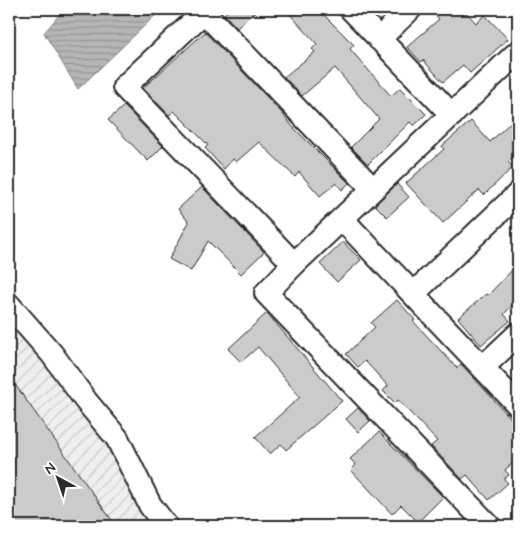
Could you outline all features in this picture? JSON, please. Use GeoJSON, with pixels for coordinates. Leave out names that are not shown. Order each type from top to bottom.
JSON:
{"type":"FeatureCollection","features":[{"type":"Feature","properties":{"kind":"street"},"geometry":{"type":"LineString","coordinates":[[351,9],[452,115]]}},
{"type":"Feature","properties":{"kind":"street"},"geometry":{"type":"LineString","coordinates":[[379,38],[410,9]]}},
{"type":"Feature","properties":{"kind":"street"},"geometry":{"type":"LineString","coordinates":[[294,264],[124,87],[205,10],[373,189]]}},
{"type":"Feature","properties":{"kind":"street"},"geometry":{"type":"LineString","coordinates":[[489,526],[266,293],[294,264],[518,52]]}},
{"type":"Feature","properties":{"kind":"street"},"geometry":{"type":"LineString","coordinates":[[413,294],[518,194]]}},
{"type":"Feature","properties":{"kind":"street"},"geometry":{"type":"LineString","coordinates":[[342,219],[518,405]]}},
{"type":"Feature","properties":{"kind":"street"},"geometry":{"type":"LineString","coordinates":[[9,305],[52,354],[116,438],[150,505],[166,526]]}},
{"type":"Feature","properties":{"kind":"street"},"geometry":{"type":"LineString","coordinates":[[483,368],[518,334]]}},
{"type":"Feature","properties":{"kind":"shaded area"},"geometry":{"type":"Polygon","coordinates":[[[64,9],[162,9],[78,89],[44,33],[64,9]]]}},
{"type":"Feature","properties":{"kind":"shaded area"},"geometry":{"type":"Polygon","coordinates":[[[9,313],[111,438],[157,526],[9,526],[9,313]]]}},
{"type":"Feature","properties":{"kind":"building"},"geometry":{"type":"Polygon","coordinates":[[[231,9],[258,9],[237,28],[224,14],[231,9]]]}},
{"type":"Feature","properties":{"kind":"building"},"geometry":{"type":"Polygon","coordinates":[[[285,9],[318,9],[354,45],[350,49],[391,96],[400,88],[426,114],[414,126],[410,122],[368,164],[351,147],[379,119],[335,68],[302,96],[284,77],[315,52],[312,49],[317,44],[285,9]]]}},
{"type":"Feature","properties":{"kind":"building"},"geometry":{"type":"Polygon","coordinates":[[[430,9],[463,9],[476,23],[485,15],[508,39],[470,73],[463,65],[443,82],[423,60],[421,62],[407,47],[439,19],[430,9]]]}},
{"type":"Feature","properties":{"kind":"building"},"geometry":{"type":"Polygon","coordinates":[[[205,32],[292,126],[349,183],[342,190],[336,183],[320,196],[299,172],[295,177],[259,142],[236,162],[233,159],[224,169],[205,148],[208,145],[174,111],[169,115],[143,88],[205,32]]]}},
{"type":"Feature","properties":{"kind":"building"},"geometry":{"type":"Polygon","coordinates":[[[124,106],[163,146],[148,161],[108,120],[124,106]]]}},
{"type":"Feature","properties":{"kind":"building"},"geometry":{"type":"Polygon","coordinates":[[[518,115],[518,153],[508,162],[513,167],[484,195],[479,190],[443,223],[406,183],[444,149],[442,146],[471,121],[490,142],[518,115]]]}},
{"type":"Feature","properties":{"kind":"building"},"geometry":{"type":"Polygon","coordinates":[[[397,184],[409,197],[387,217],[375,205],[397,184]]]}},
{"type":"Feature","properties":{"kind":"building"},"geometry":{"type":"Polygon","coordinates":[[[202,187],[264,252],[241,274],[208,241],[191,271],[169,259],[189,222],[178,209],[202,187]]]}},
{"type":"Feature","properties":{"kind":"building"},"geometry":{"type":"Polygon","coordinates":[[[343,242],[361,260],[337,282],[320,264],[343,242]]]}},
{"type":"Feature","properties":{"kind":"building"},"geometry":{"type":"Polygon","coordinates":[[[518,264],[518,299],[504,314],[510,321],[481,345],[458,318],[486,294],[488,295],[518,264]]]}},
{"type":"Feature","properties":{"kind":"building"},"geometry":{"type":"Polygon","coordinates":[[[397,300],[415,320],[413,321],[457,368],[461,364],[518,426],[518,458],[505,470],[509,475],[504,479],[508,483],[489,500],[467,475],[462,479],[431,446],[437,441],[398,400],[395,403],[383,391],[388,386],[365,361],[358,367],[346,354],[375,327],[371,323],[397,300]]]}},
{"type":"Feature","properties":{"kind":"building"},"geometry":{"type":"Polygon","coordinates":[[[267,313],[342,401],[286,450],[281,444],[270,454],[255,437],[300,397],[258,347],[241,362],[228,349],[267,313]]]}},
{"type":"Feature","properties":{"kind":"building"},"geometry":{"type":"Polygon","coordinates":[[[9,376],[116,526],[15,526],[9,518],[9,376]]]}},
{"type":"Feature","properties":{"kind":"building"},"geometry":{"type":"Polygon","coordinates":[[[358,408],[370,421],[358,432],[346,419],[358,408]]]}},
{"type":"Feature","properties":{"kind":"building"},"geometry":{"type":"Polygon","coordinates":[[[379,432],[443,497],[418,522],[401,505],[392,514],[351,470],[356,465],[350,459],[379,432]]]}}]}
